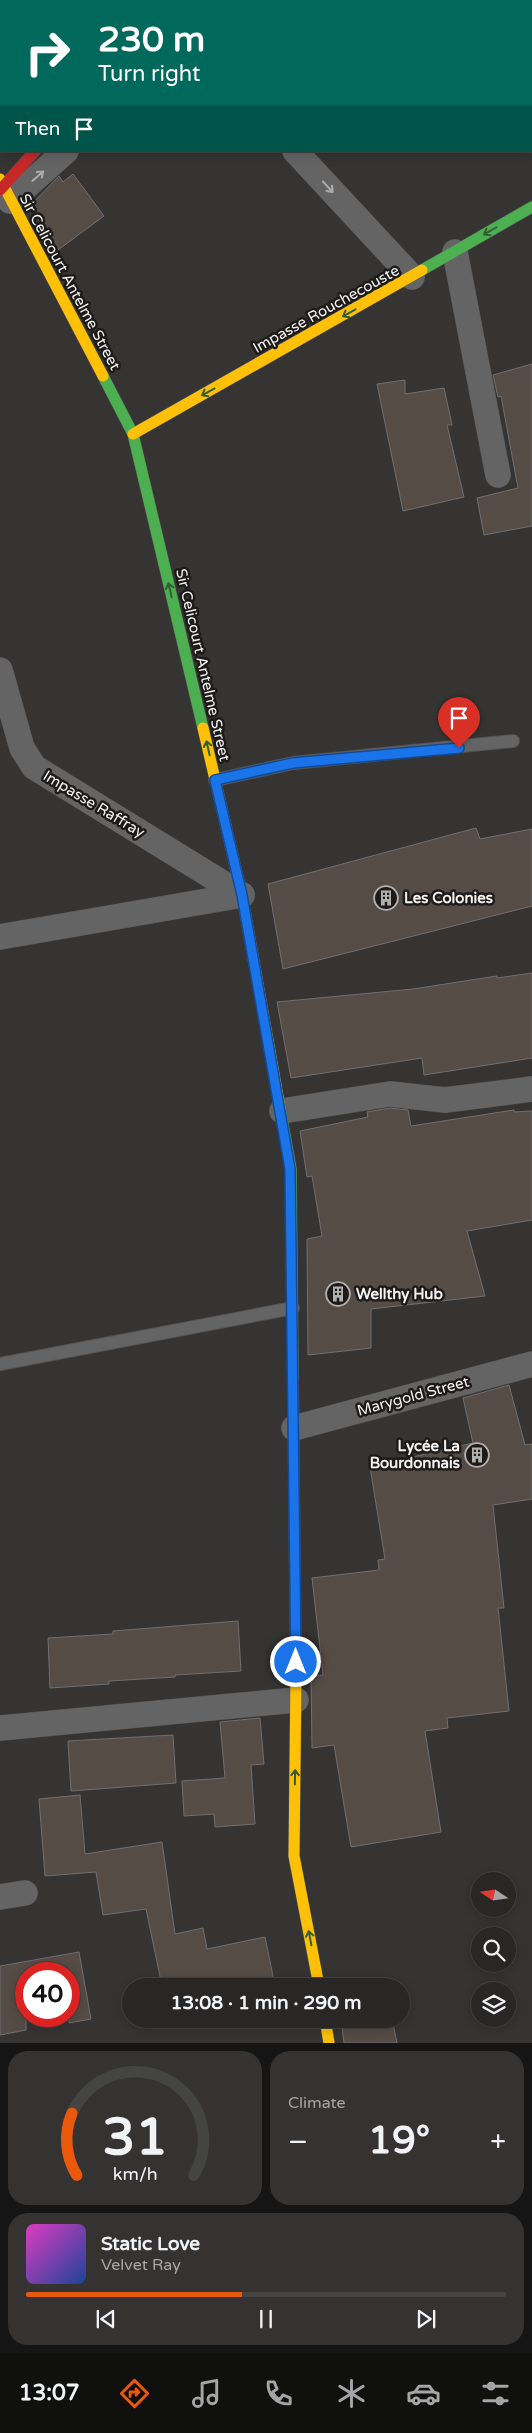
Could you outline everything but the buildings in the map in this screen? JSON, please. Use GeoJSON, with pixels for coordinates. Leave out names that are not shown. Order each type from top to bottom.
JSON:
{"type":"FeatureCollection","features":[{"type":"Feature","properties":{"kind":"street"},"geometry":{"type":"LineString","coordinates":[[3,189],[34,152]]}},
{"type":"Feature","properties":{"kind":"street"},"geometry":{"type":"LineString","coordinates":[[3,189],[64,152]]}},
{"type":"Feature","properties":{"kind":"street"},"geometry":{"type":"LineString","coordinates":[[296,152],[412,277]]}},
{"type":"Feature","properties":{"kind":"street","name":"Sir Celicourt Antelme Street"},"geometry":{"type":"LineString","coordinates":[[3,189],[133,434],[242,895],[282,1111],[290,1169],[293,1308],[296,1700],[294,1856],[317,1978]]}},
{"type":"Feature","properties":{"kind":"street","name":"Impasse Rouchecouste"},"geometry":{"type":"LineString","coordinates":[[133,434],[412,277],[532,207]]}},
{"type":"Feature","properties":{"kind":"street"},"geometry":{"type":"LineString","coordinates":[[455,252],[498,475]]}},
{"type":"Feature","properties":{"kind":"street","name":"Impasse Raffray"},"geometry":{"type":"LineString","coordinates":[[0,670],[22,748],[34,767],[242,895]]}},
{"type":"Feature","properties":{"kind":"street"},"geometry":{"type":"LineString","coordinates":[[0,937],[242,895]]}},
{"type":"Feature","properties":{"kind":"street"},"geometry":{"type":"LineString","coordinates":[[282,1111],[390,1094],[445,1100],[532,1089]]}},
{"type":"Feature","properties":{"kind":"street","name":"Marygold Street"},"geometry":{"type":"LineString","coordinates":[[294,1428],[532,1364]]}},
{"type":"Feature","properties":{"kind":"street"},"geometry":{"type":"LineString","coordinates":[[0,1728],[296,1700]]}},
{"type":"Feature","properties":{"kind":"street"},"geometry":{"type":"LineString","coordinates":[[0,1897],[25,1893]]}},
{"type":"Feature","properties":{"kind":"street"},"geometry":{"type":"LineString","coordinates":[[327,2028],[330,2043]]}},
{"type":"Feature","properties":{"kind":"lane"},"geometry":{"type":"LineString","coordinates":[[215,780],[293,763],[513,742]]}},
{"type":"Feature","properties":{"kind":"lane"},"geometry":{"type":"LineString","coordinates":[[0,1364],[293,1308]]}},
{"type":"Feature","properties":{"kind":"traffic: fast"},"geometry":{"type":"LineString","coordinates":[[422,270],[532,207]]}},
{"type":"Feature","properties":{"kind":"traffic: fast"},"geometry":{"type":"LineString","coordinates":[[103,376],[133,434],[203,728]]}},
{"type":"Feature","properties":{"kind":"traffic: fast"},"geometry":{"type":"LineString","coordinates":[[280,1108],[291,1169],[293,1379]]}},
{"type":"Feature","properties":{"kind":"traffic: slow"},"geometry":{"type":"LineString","coordinates":[[0,179],[103,376]]}},
{"type":"Feature","properties":{"kind":"traffic: slow"},"geometry":{"type":"LineString","coordinates":[[133,434],[422,270]]}},
{"type":"Feature","properties":{"kind":"traffic: slow"},"geometry":{"type":"LineString","coordinates":[[203,728],[242,895],[280,1108]]}},
{"type":"Feature","properties":{"kind":"traffic: slow"},"geometry":{"type":"LineString","coordinates":[[296,1675],[294,1856],[317,1978]]}},
{"type":"Feature","properties":{"kind":"traffic: slow"},"geometry":{"type":"LineString","coordinates":[[326,2028],[329,2043]]}},
{"type":"Feature","properties":{"kind":"traffic: jam"},"geometry":{"type":"LineString","coordinates":[[0,190],[34,152]]}},
{"type":"Feature","properties":{"kind":"traffic: jam"},"geometry":{"type":"LineString","coordinates":[[293,1379],[296,1675]]}},
{"type":"Feature","properties":{"kind":"place","name":"Les Colonies"},"geometry":{"type":"Point","coordinates":[386,898]}},
{"type":"Feature","properties":{"kind":"place","name":"Wellthy Hub"},"geometry":{"type":"Point","coordinates":[338,1294]}},
{"type":"Feature","properties":{"kind":"place","name":"Lycée La Bourdonnais"},"geometry":{"type":"Point","coordinates":[477,1455]}},
{"type":"Feature","properties":{"kind":"route"},"geometry":{"type":"LineString","coordinates":[[296,1662],[290,1169],[282,1111],[242,895],[215,780],[293,763],[459,748]]}}]}
